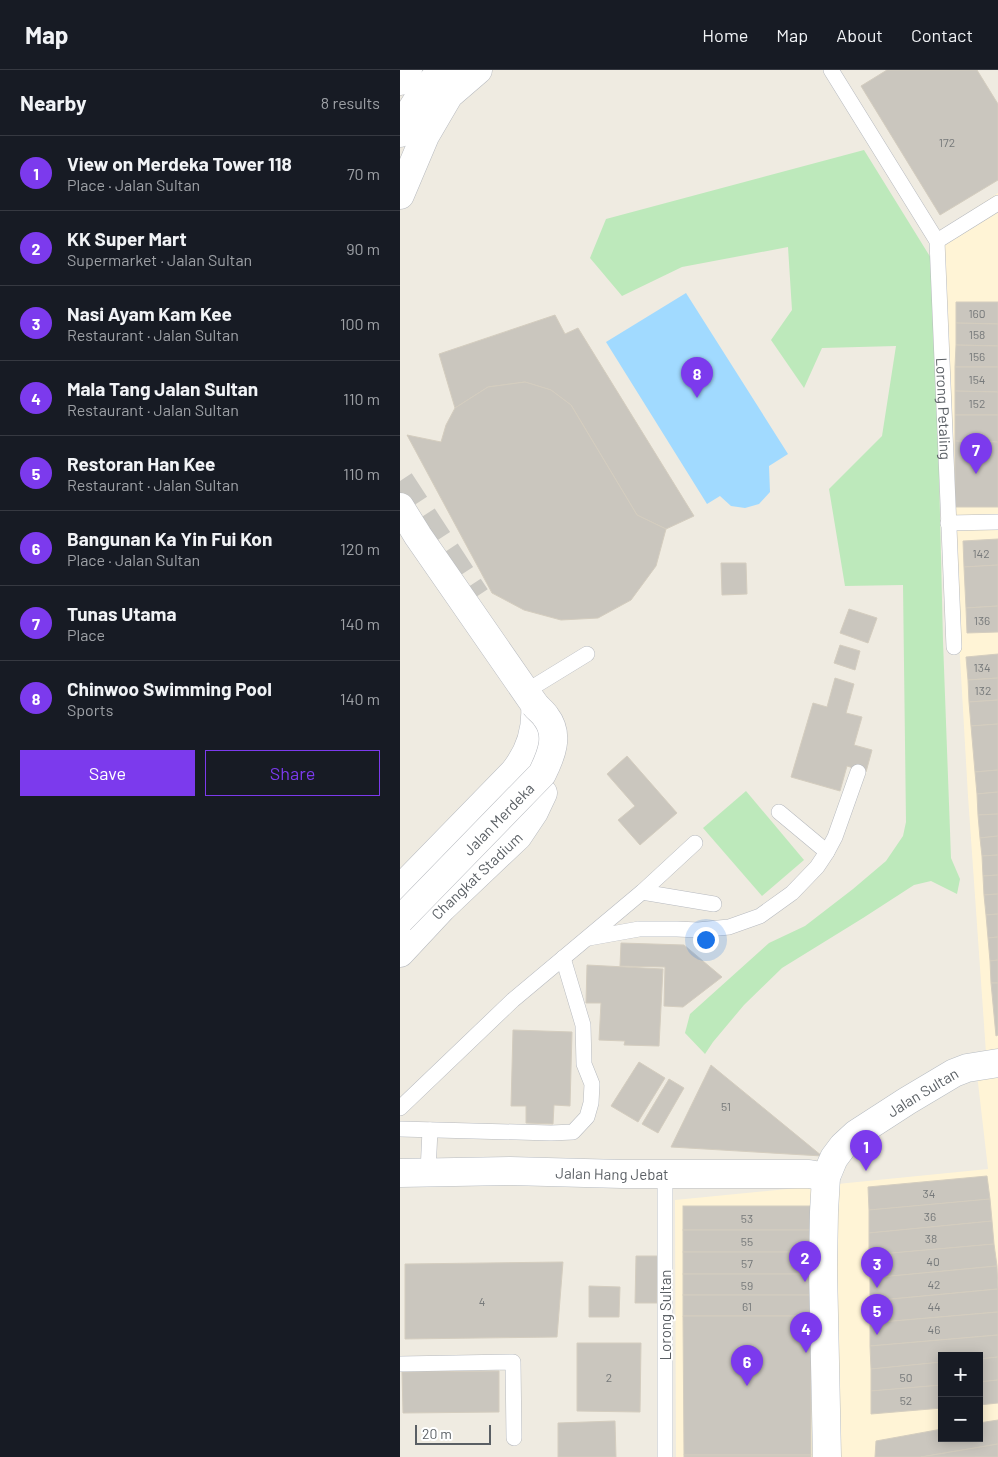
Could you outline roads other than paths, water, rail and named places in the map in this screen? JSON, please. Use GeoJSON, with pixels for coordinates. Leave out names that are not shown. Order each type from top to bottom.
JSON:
{"type":"FeatureCollection","features":[{"type":"Feature","properties":{"kind":"street"},"geometry":{"type":"LineString","coordinates":[[400,81],[408,70]]}},
{"type":"Feature","properties":{"kind":"street"},"geometry":{"type":"LineString","coordinates":[[400,133],[408,114],[431,81],[443,70]]}},
{"type":"Feature","properties":{"kind":"street"},"geometry":{"type":"LineString","coordinates":[[400,195],[425,136],[449,95],[478,70]]}},
{"type":"Feature","properties":{"kind":"street","name":"Jalan Merdeka"},"geometry":{"type":"LineString","coordinates":[[400,507],[530,698],[546,717],[552,729],[553,744],[550,757],[542,774],[400,920]]}},
{"type":"Feature","properties":{"kind":"street","name":"Jalan Merdeka"},"geometry":{"type":"LineString","coordinates":[[400,889],[523,761],[530,746],[536,718],[530,698]]}},
{"type":"Feature","properties":{"kind":"street","name":"Changkat Stadium"},"geometry":{"type":"LineString","coordinates":[[400,953],[442,908],[518,836],[534,812],[543,792]]}},
{"type":"Feature","properties":{"kind":"street","name":"Jalan Sultan"},"geometry":{"type":"LineString","coordinates":[[827,1457],[823,1268],[826,1177],[834,1158],[842,1146],[856,1134],[954,1073],[967,1068],[998,1063]]}},
{"type":"Feature","properties":{"kind":"street","name":"Jalan Hang Jebat"},"geometry":{"type":"LineString","coordinates":[[400,1173],[809,1174],[826,1177]]}},
{"type":"Feature","properties":{"kind":"lane"},"geometry":{"type":"LineString","coordinates":[[831,70],[937,241],[998,203]]}},
{"type":"Feature","properties":{"kind":"lane","name":"Lorong Petaling"},"geometry":{"type":"LineString","coordinates":[[937,241],[954,647]]}},
{"type":"Feature","properties":{"kind":"lane"},"geometry":{"type":"LineString","coordinates":[[948,523],[998,522]]}},
{"type":"Feature","properties":{"kind":"lane"},"geometry":{"type":"LineString","coordinates":[[530,698],[587,654]]}},
{"type":"Feature","properties":{"kind":"lane"},"geometry":{"type":"LineString","coordinates":[[587,938],[639,929],[698,930],[729,927],[760,916],[792,894],[817,867],[835,837],[858,772]]}},
{"type":"Feature","properties":{"kind":"lane"},"geometry":{"type":"LineString","coordinates":[[779,812],[826,852]]}},
{"type":"Feature","properties":{"kind":"lane"},"geometry":{"type":"LineString","coordinates":[[400,1108],[513,1000],[696,844]]}},
{"type":"Feature","properties":{"kind":"lane"},"geometry":{"type":"LineString","coordinates":[[642,892],[714,904]]}},
{"type":"Feature","properties":{"kind":"lane"},"geometry":{"type":"LineString","coordinates":[[400,1129],[573,1132],[587,1116],[592,1084],[584,1064],[583,1025],[563,958]]}},
{"type":"Feature","properties":{"kind":"lane"},"geometry":{"type":"LineString","coordinates":[[428,1172],[430,1130]]}},
{"type":"Feature","properties":{"kind":"lane","name":"Lorong Sultan"},"geometry":{"type":"LineString","coordinates":[[665,1174],[665,1457]]}},
{"type":"Feature","properties":{"kind":"lane"},"geometry":{"type":"LineString","coordinates":[[400,1364],[513,1362],[514,1438]]}},
{"type":"Feature","properties":{"kind":"water"},"geometry":{"type":"Polygon","coordinates":[[[686,293],[788,454],[769,466],[770,492],[759,504],[745,508],[731,506],[720,496],[707,504],[606,342],[686,293]]]}},
{"type":"Feature","properties":{"kind":"tunnel"},"geometry":{"type":"LineString","coordinates":[[400,481],[476,597]]}},
{"type":"Feature","properties":{"kind":"place","name":"Chinwoo Swimming Pool"},"geometry":{"type":"Point","coordinates":[697,398]}},
{"type":"Feature","properties":{"kind":"place","name":"Tunas Utama"},"geometry":{"type":"Point","coordinates":[976,474]}},
{"type":"Feature","properties":{"kind":"place","name":"View on Merdeka Tower 118"},"geometry":{"type":"Point","coordinates":[866,1171]}},
{"type":"Feature","properties":{"kind":"place","name":"KK Super Mart"},"geometry":{"type":"Point","coordinates":[805,1282]}},
{"type":"Feature","properties":{"kind":"place","name":"Nasi Ayam Kam Kee"},"geometry":{"type":"Point","coordinates":[877,1288]}},
{"type":"Feature","properties":{"kind":"place","name":"Restoran Han Kee"},"geometry":{"type":"Point","coordinates":[877,1335]}},
{"type":"Feature","properties":{"kind":"place","name":"Mala Tang Jalan Sultan"},"geometry":{"type":"Point","coordinates":[806,1353]}},
{"type":"Feature","properties":{"kind":"place","name":"Bangunan Ka Yin Fui Kon"},"geometry":{"type":"Point","coordinates":[747,1386]}}]}
